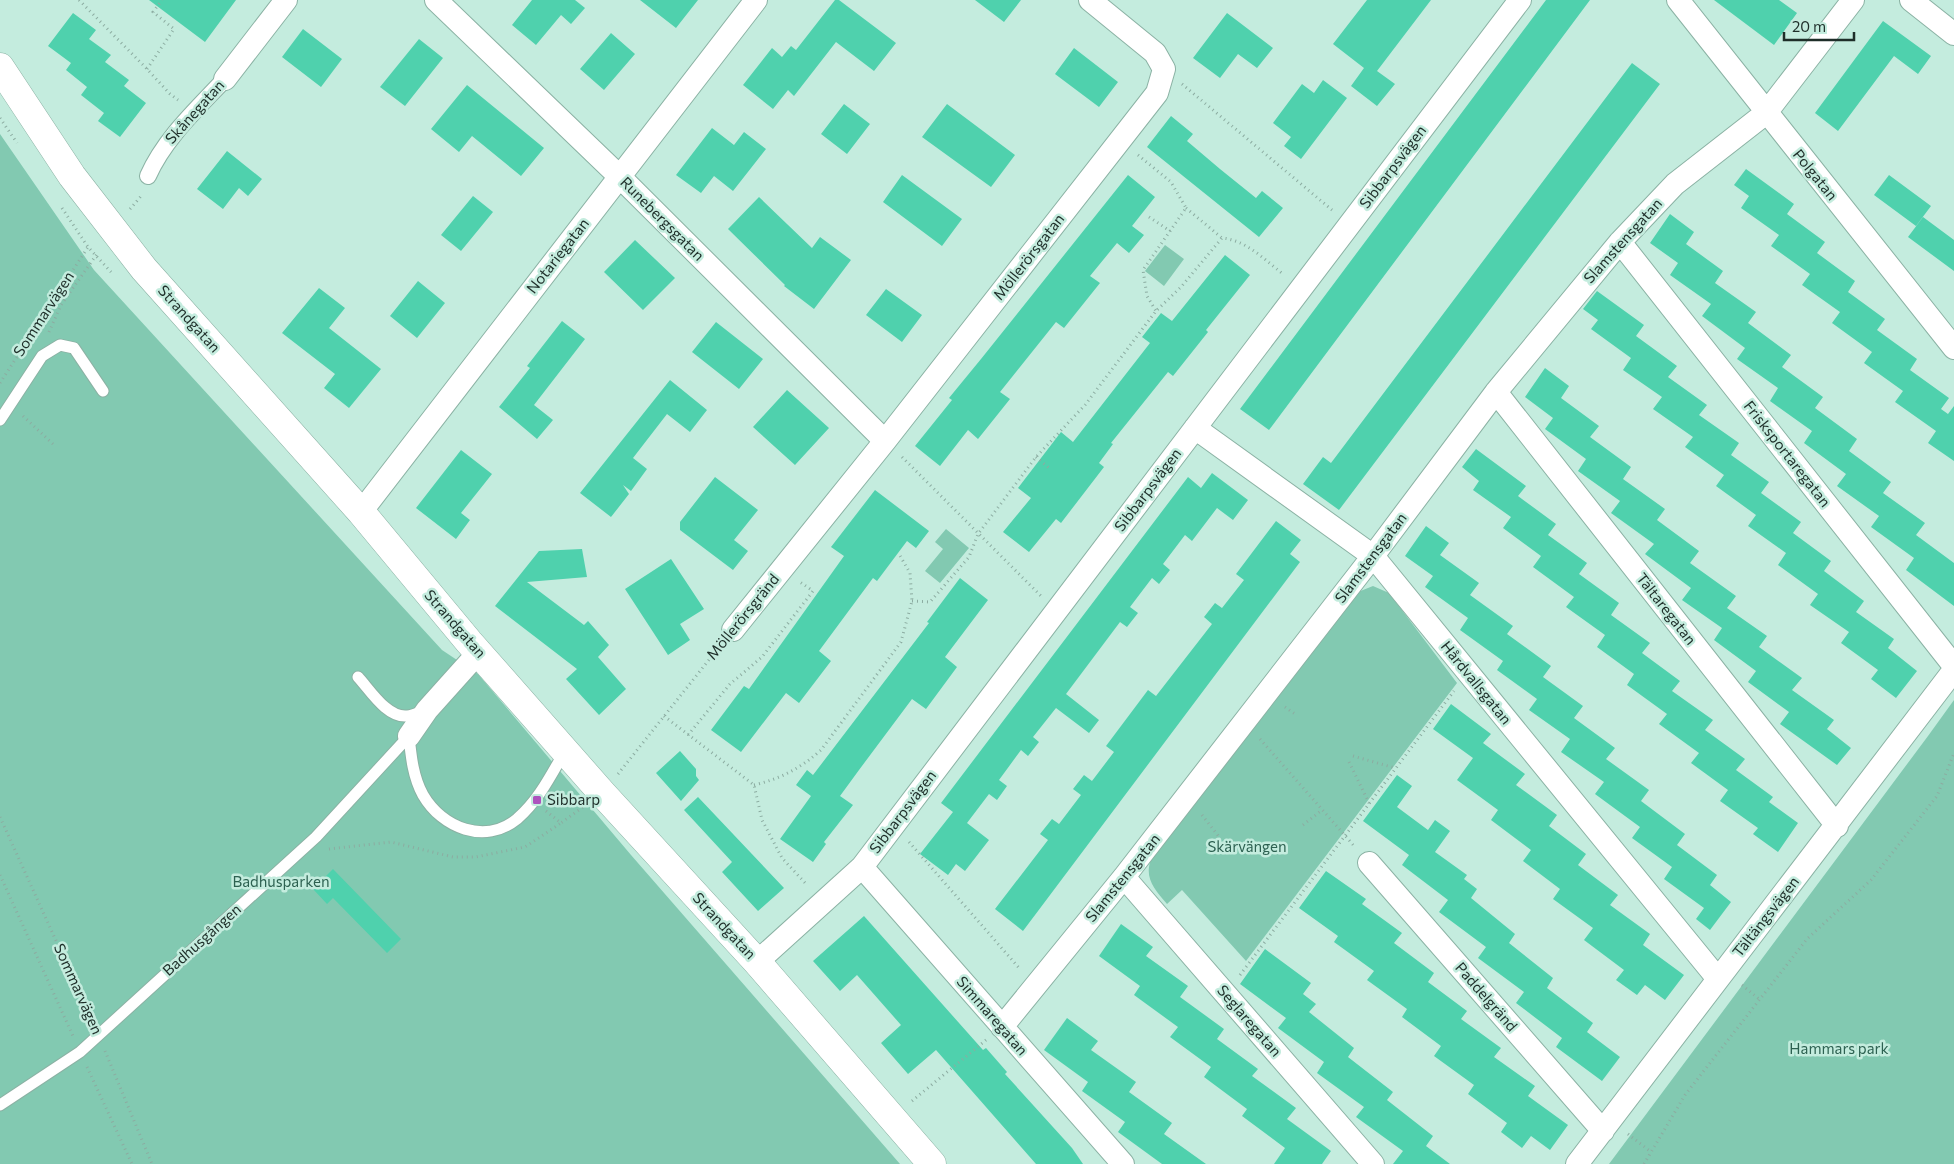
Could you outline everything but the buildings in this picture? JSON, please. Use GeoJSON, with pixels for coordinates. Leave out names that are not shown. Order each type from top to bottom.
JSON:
{"type":"FeatureCollection","features":[{"type":"Feature","properties":{"kind":"street","name":"Skånegatan"},"geometry":{"type":"LineString","coordinates":[[148,176],[155,160],[167,142],[225,78],[286,0]]}},
{"type":"Feature","properties":{"kind":"street","name":"Runebergsgatan"},"geometry":{"type":"LineString","coordinates":[[436,0],[620,177],[885,441]]}},
{"type":"Feature","properties":{"kind":"street","name":"Notariegatan"},"geometry":{"type":"LineString","coordinates":[[361,512],[756,0]]}},
{"type":"Feature","properties":{"kind":"street"},"geometry":{"type":"LineString","coordinates":[[1090,0],[1155,53],[1164,69]]}},
{"type":"Feature","properties":{"kind":"street","name":"Sibbarpsvägen"},"geometry":{"type":"LineString","coordinates":[[758,962],[862,867],[1520,0]]}},
{"type":"Feature","properties":{"kind":"street","name":"Polgatan"},"geometry":{"type":"LineString","coordinates":[[1678,0],[1954,348]]}},
{"type":"Feature","properties":{"kind":"street","name":"Slamstensgatan"},"geometry":{"type":"LineString","coordinates":[[1002,1027],[1124,877],[1373,556],[1496,392],[1620,242],[1675,184],[1766,113],[1853,0]]}},
{"type":"Feature","properties":{"kind":"street"},"geometry":{"type":"LineString","coordinates":[[1911,0],[1954,34]]}},
{"type":"Feature","properties":{"kind":"street","name":"Strandgatan"},"geometry":{"type":"LineString","coordinates":[[0,67],[72,176],[144,269],[361,512],[479,652],[602,793],[758,962],[932,1164]]}},
{"type":"Feature","properties":{"kind":"street","name":"Möllerörsgatan"},"geometry":{"type":"LineString","coordinates":[[885,441],[1157,93],[1164,69]]}},
{"type":"Feature","properties":{"kind":"street","name":"Frisksportaregatan"},"geometry":{"type":"LineString","coordinates":[[1620,242],[1954,668]]}},
{"type":"Feature","properties":{"kind":"street","name":"Tältaregatan"},"geometry":{"type":"LineString","coordinates":[[1496,392],[1837,826]]}},
{"type":"Feature","properties":{"kind":"street","name":"Hårdvallsgatan"},"geometry":{"type":"LineString","coordinates":[[1195,428],[1373,556],[1718,980]]}},
{"type":"Feature","properties":{"kind":"street","name":"Möllerörsgränd"},"geometry":{"type":"LineString","coordinates":[[733,630],[885,441]]}},
{"type":"Feature","properties":{"kind":"street"},"geometry":{"type":"LineString","coordinates":[[409,736],[427,710],[479,652]]}},
{"type":"Feature","properties":{"kind":"street","name":"Tältängsvägen"},"geometry":{"type":"LineString","coordinates":[[1578,1164],[1837,826],[1954,668]]}},
{"type":"Feature","properties":{"kind":"street","name":"Paddelgränd"},"geometry":{"type":"LineString","coordinates":[[1369,863],[1607,1125]]}},
{"type":"Feature","properties":{"kind":"street","name":"Simmaregatan"},"geometry":{"type":"LineString","coordinates":[[862,867],[1123,1164]]}},
{"type":"Feature","properties":{"kind":"street","name":"Seglaregatan"},"geometry":{"type":"LineString","coordinates":[[1124,877],[1373,1164]]}},
{"type":"Feature","properties":{"kind":"lane"},"geometry":{"type":"LineString","coordinates":[[42,356],[60,345],[74,348],[103,391]]}},
{"type":"Feature","properties":{"kind":"lane","name":"Sommarvägen"},"geometry":{"type":"LineString","coordinates":[[3,416],[42,356]]}},
{"type":"Feature","properties":{"kind":"lane"},"geometry":{"type":"LineString","coordinates":[[358,678],[386,708],[397,714],[407,716],[427,710]]}},
{"type":"Feature","properties":{"kind":"lane"},"geometry":{"type":"LineString","coordinates":[[409,736],[412,766],[423,795],[438,815],[450,824],[482,832],[498,829],[515,820],[537,800],[566,751]]}},
{"type":"Feature","properties":{"kind":"lane","name":"Badhusgången"},"geometry":{"type":"LineString","coordinates":[[0,1105],[80,1052],[99,1035],[316,838],[409,736]]}},
{"type":"Feature","properties":{"kind":"path"},"geometry":{"type":"LineString","coordinates":[[78,0],[147,68],[170,94],[195,112]]}},
{"type":"Feature","properties":{"kind":"path"},"geometry":{"type":"LineString","coordinates":[[147,68],[174,29],[153,12],[162,0]]}},
{"type":"Feature","properties":{"kind":"path"},"geometry":{"type":"LineString","coordinates":[[1164,69],[1350,225]]}},
{"type":"Feature","properties":{"kind":"path"},"geometry":{"type":"LineString","coordinates":[[1120,141],[1171,182],[1186,208],[1222,238],[1232,239],[1248,247],[1301,289]]}},
{"type":"Feature","properties":{"kind":"path"},"geometry":{"type":"LineString","coordinates":[[114,229],[142,195],[148,176]]}},
{"type":"Feature","properties":{"kind":"path"},"geometry":{"type":"LineString","coordinates":[[1156,311],[1147,296],[1143,270],[1186,208]]}},
{"type":"Feature","properties":{"kind":"path"},"geometry":{"type":"LineString","coordinates":[[1149,217],[1170,230]]}},
{"type":"Feature","properties":{"kind":"path"},"geometry":{"type":"LineString","coordinates":[[912,601],[930,602],[969,557],[978,534],[1036,457],[1085,405],[1156,311],[1181,287],[1222,238]]}},
{"type":"Feature","properties":{"kind":"path","name":"Sommarvägen"},"geometry":{"type":"LineString","coordinates":[[0,382],[88,246],[96,255],[61,305],[53,320],[42,356]]}},
{"type":"Feature","properties":{"kind":"path"},"geometry":{"type":"LineString","coordinates":[[3,416],[19,411],[53,444]]}},
{"type":"Feature","properties":{"kind":"path"},"geometry":{"type":"LineString","coordinates":[[885,441],[1056,611]]}},
{"type":"Feature","properties":{"kind":"path"},"geometry":{"type":"LineString","coordinates":[[1036,457],[1049,468]]}},
{"type":"Feature","properties":{"kind":"path"},"geometry":{"type":"LineString","coordinates":[[754,785],[788,774],[806,764],[821,750],[901,642],[912,601],[910,573],[899,554]]}},
{"type":"Feature","properties":{"kind":"path"},"geometry":{"type":"LineString","coordinates":[[688,735],[730,684],[762,657],[813,591],[782,569]]}},
{"type":"Feature","properties":{"kind":"path","name":"Möllerörsgränd"},"geometry":{"type":"LineString","coordinates":[[300,852],[391,842],[453,857],[476,857],[525,847],[602,793],[733,630]]}},
{"type":"Feature","properties":{"kind":"path"},"geometry":{"type":"LineString","coordinates":[[1226,994],[1468,672]]}},
{"type":"Feature","properties":{"kind":"path"},"geometry":{"type":"LineString","coordinates":[[664,716],[754,785],[762,820],[782,858],[824,903]]}},
{"type":"Feature","properties":{"kind":"path"},"geometry":{"type":"LineString","coordinates":[[1245,721],[1369,863]]}},
{"type":"Feature","properties":{"kind":"path"},"geometry":{"type":"LineString","coordinates":[[1644,1164],[1696,1079],[1807,939],[1871,880],[1937,796],[1954,753]]}},
{"type":"Feature","properties":{"kind":"path"},"geometry":{"type":"LineString","coordinates":[[1353,756],[1395,768]]}},
{"type":"Feature","properties":{"kind":"path"},"geometry":{"type":"LineString","coordinates":[[1349,762],[1369,804]]}},
{"type":"Feature","properties":{"kind":"path"},"geometry":{"type":"LineString","coordinates":[[1187,796],[1220,838]]}},
{"type":"Feature","properties":{"kind":"path"},"geometry":{"type":"LineString","coordinates":[[544,809],[561,823]]}},
{"type":"Feature","properties":{"kind":"path"},"geometry":{"type":"LineString","coordinates":[[1303,826],[1322,810]]}},
{"type":"Feature","properties":{"kind":"path","name":"Sommarvägen"},"geometry":{"type":"LineString","coordinates":[[0,817],[99,1035],[152,1164]]}},
{"type":"Feature","properties":{"kind":"path"},"geometry":{"type":"LineString","coordinates":[[894,825],[1035,987]]}},
{"type":"Feature","properties":{"kind":"path","name":"Sommarvägen"},"geometry":{"type":"LineString","coordinates":[[0,874],[132,1164]]}},
{"type":"Feature","properties":{"kind":"path"},"geometry":{"type":"LineString","coordinates":[[891,1118],[1002,1027]]}},
{"type":"Feature","properties":{"kind":"path"},"geometry":{"type":"LineString","coordinates":[[1607,1125],[1651,1152]]}},
{"type":"Feature","properties":{"kind":"green space","name":"Badhusparken"},"geometry":{"type":"Polygon","coordinates":[[[0,134],[94,270],[442,650],[478,674],[631,855],[900,1164],[0,1164],[0,134]]]}},
{"type":"Feature","properties":{"kind":"green space"},"geometry":{"type":"Polygon","coordinates":[[[1165,245],[1184,259],[1164,286],[1145,271],[1165,245]]]}},
{"type":"Feature","properties":{"kind":"green space"},"geometry":{"type":"Polygon","coordinates":[[[946,529],[969,548],[940,583],[925,571],[943,549],[935,542],[946,529]]]}},
{"type":"Feature","properties":{"kind":"green space","name":"Skärvängen"},"geometry":{"type":"Polygon","coordinates":[[[1373,586],[1389,593],[1457,683],[1246,961],[1182,890],[1167,904],[1154,888],[1149,877],[1152,857],[1358,592],[1373,586]]]}},
{"type":"Feature","properties":{"kind":"green space","name":"Hammars park"},"geometry":{"type":"Polygon","coordinates":[[[1954,700],[1954,1164],[1609,1164],[1928,736],[1954,700]]]}},
{"type":"Feature","properties":{"kind":"place","name":"Sibbarp"},"geometry":{"type":"Point","coordinates":[537,800]}}]}
